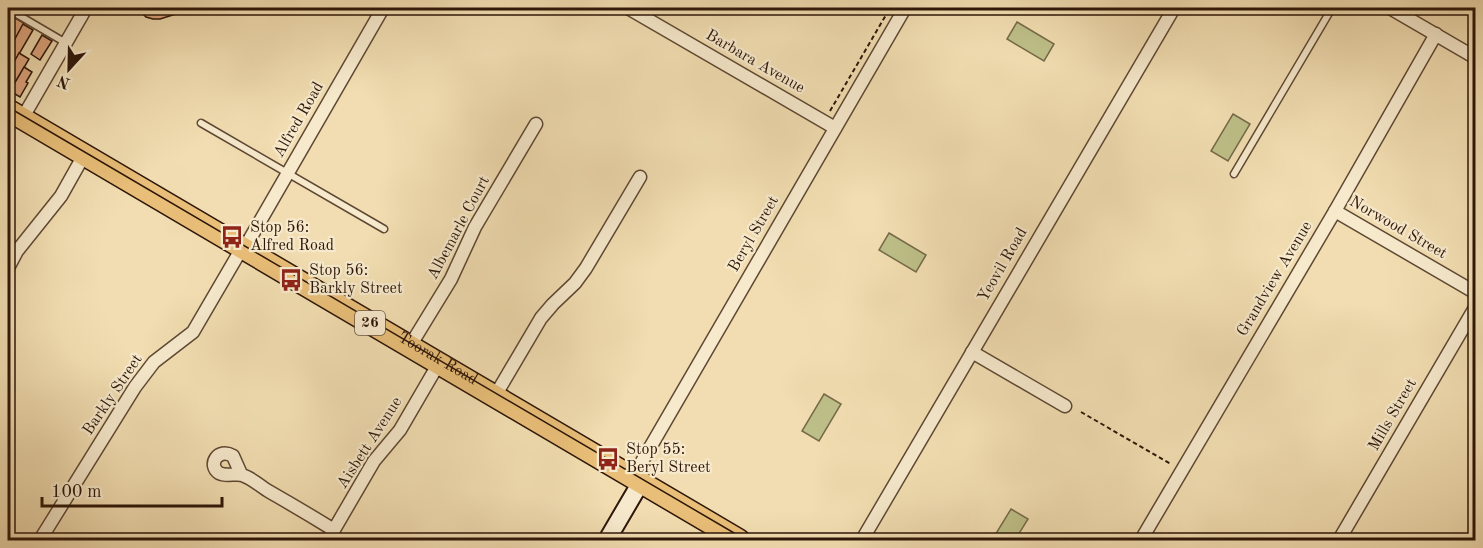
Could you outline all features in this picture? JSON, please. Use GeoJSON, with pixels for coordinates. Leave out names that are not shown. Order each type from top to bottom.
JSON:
{"type":"FeatureCollection","features":[{"type":"Feature","properties":{"kind":"highway","name":"Toorak Road"},"geometry":{"type":"LineString","coordinates":[[15,115],[740,540]]}},
{"type":"Feature","properties":{"kind":"street"},"geometry":{"type":"LineString","coordinates":[[15,115],[66,43],[86,8]]}},
{"type":"Feature","properties":{"kind":"street","name":"Alfred Road"},"geometry":{"type":"LineString","coordinates":[[243,248],[383,8]]}},
{"type":"Feature","properties":{"kind":"street","name":"Barbara Avenue"},"geometry":{"type":"LineString","coordinates":[[628,8],[835,128]]}},
{"type":"Feature","properties":{"kind":"street","name":"Beryl Street"},"geometry":{"type":"LineString","coordinates":[[637,480],[905,8]]}},
{"type":"Feature","properties":{"kind":"street","name":"Yeovil Road"},"geometry":{"type":"LineString","coordinates":[[862,540],[1174,8]]}},
{"type":"Feature","properties":{"kind":"street"},"geometry":{"type":"LineString","coordinates":[[1390,8],[1476,58]]}},
{"type":"Feature","properties":{"kind":"street","name":"Grandview Avenue"},"geometry":{"type":"LineString","coordinates":[[1141,540],[1335,211],[1436,34]]}},
{"type":"Feature","properties":{"kind":"street","name":"Albemarle Court"},"geometry":{"type":"LineString","coordinates":[[410,346],[451,279],[475,227],[536,124]]}},
{"type":"Feature","properties":{"kind":"street"},"geometry":{"type":"LineString","coordinates":[[8,268],[17,251],[61,196],[84,155]]}},
{"type":"Feature","properties":{"kind":"street"},"geometry":{"type":"LineString","coordinates":[[495,396],[541,318],[581,277],[640,177]]}},
{"type":"Feature","properties":{"kind":"street","name":"Norwood Street"},"geometry":{"type":"LineString","coordinates":[[1335,211],[1476,293]]}},
{"type":"Feature","properties":{"kind":"street","name":"Barkly Street"},"geometry":{"type":"LineString","coordinates":[[40,540],[135,387],[154,362],[193,332],[243,248]]}},
{"type":"Feature","properties":{"kind":"street","name":"Mills Street"},"geometry":{"type":"LineString","coordinates":[[1339,540],[1476,306]]}},
{"type":"Feature","properties":{"kind":"street"},"geometry":{"type":"LineString","coordinates":[[972,352],[1065,406]]}},
{"type":"Feature","properties":{"kind":"street","name":"Aisbett Avenue"},"geometry":{"type":"LineString","coordinates":[[331,535],[374,461],[400,430],[439,363]]}},
{"type":"Feature","properties":{"kind":"street"},"geometry":{"type":"LineString","coordinates":[[241,474],[331,535]]}},
{"type":"Feature","properties":{"kind":"street"},"geometry":{"type":"LineString","coordinates":[[607,540],[637,480]]}},
{"type":"Feature","properties":{"kind":"lane"},"geometry":{"type":"LineString","coordinates":[[1234,174],[1332,8]]}},
{"type":"Feature","properties":{"kind":"lane"},"geometry":{"type":"LineString","coordinates":[[8,9],[66,43]]}},
{"type":"Feature","properties":{"kind":"lane"},"geometry":{"type":"LineString","coordinates":[[201,123],[384,229]]}},
{"type":"Feature","properties":{"kind":"path"},"geometry":{"type":"LineString","coordinates":[[1081,412],[1171,464]]}},
{"type":"Feature","properties":{"kind":"green space"},"geometry":{"type":"Polygon","coordinates":[[[1017,22],[1054,44],[1044,61],[1007,39],[1017,22]]]}},
{"type":"Feature","properties":{"kind":"green space"},"geometry":{"type":"Polygon","coordinates":[[[1233,114],[1250,124],[1228,161],[1211,151],[1233,114]]]}},
{"type":"Feature","properties":{"kind":"green space"},"geometry":{"type":"Polygon","coordinates":[[[889,233],[926,255],[916,272],[879,250],[889,233]]]}},
{"type":"Feature","properties":{"kind":"green space"},"geometry":{"type":"Polygon","coordinates":[[[824,394],[841,404],[819,441],[802,431],[824,394]]]}},
{"type":"Feature","properties":{"kind":"green space"},"geometry":{"type":"Polygon","coordinates":[[[1011,509],[1028,519],[1015,540],[992,540],[1011,509]]]}},
{"type":"Feature","properties":{"kind":"building"},"geometry":{"type":"Polygon","coordinates":[[[139,8],[174,8],[176,14],[153,19],[146,17],[139,8]]]}},
{"type":"Feature","properties":{"kind":"building"},"geometry":{"type":"Polygon","coordinates":[[[8,14],[24,23],[8,52],[8,14]]]}},
{"type":"Feature","properties":{"kind":"building"},"geometry":{"type":"Polygon","coordinates":[[[23,24],[33,30],[8,73],[8,52],[23,24]]]}},
{"type":"Feature","properties":{"kind":"building"},"geometry":{"type":"Polygon","coordinates":[[[42,35],[52,41],[40,60],[31,54],[42,35]]]}},
{"type":"Feature","properties":{"kind":"building"},"geometry":{"type":"Polygon","coordinates":[[[19,53],[29,59],[11,90],[8,87],[8,73],[19,53]]]}},
{"type":"Feature","properties":{"kind":"building"},"geometry":{"type":"Polygon","coordinates":[[[24,67],[32,72],[20,97],[10,91],[24,67]]]}},
{"type":"Feature","properties":{"kind":"tram line"},"geometry":{"type":"LineString","coordinates":[[8,107],[746,540]]}},
{"type":"Feature","properties":{"kind":"place","name":"Stop 56: Alfred Road"},"geometry":{"type":"Point","coordinates":[232,237]}},
{"type":"Feature","properties":{"kind":"place","name":"Stop 56: Barkly Street"},"geometry":{"type":"Point","coordinates":[291,280]}},
{"type":"Feature","properties":{"kind":"place","name":"Stop 55: Beryl Street"},"geometry":{"type":"Point","coordinates":[608,459]}}]}
